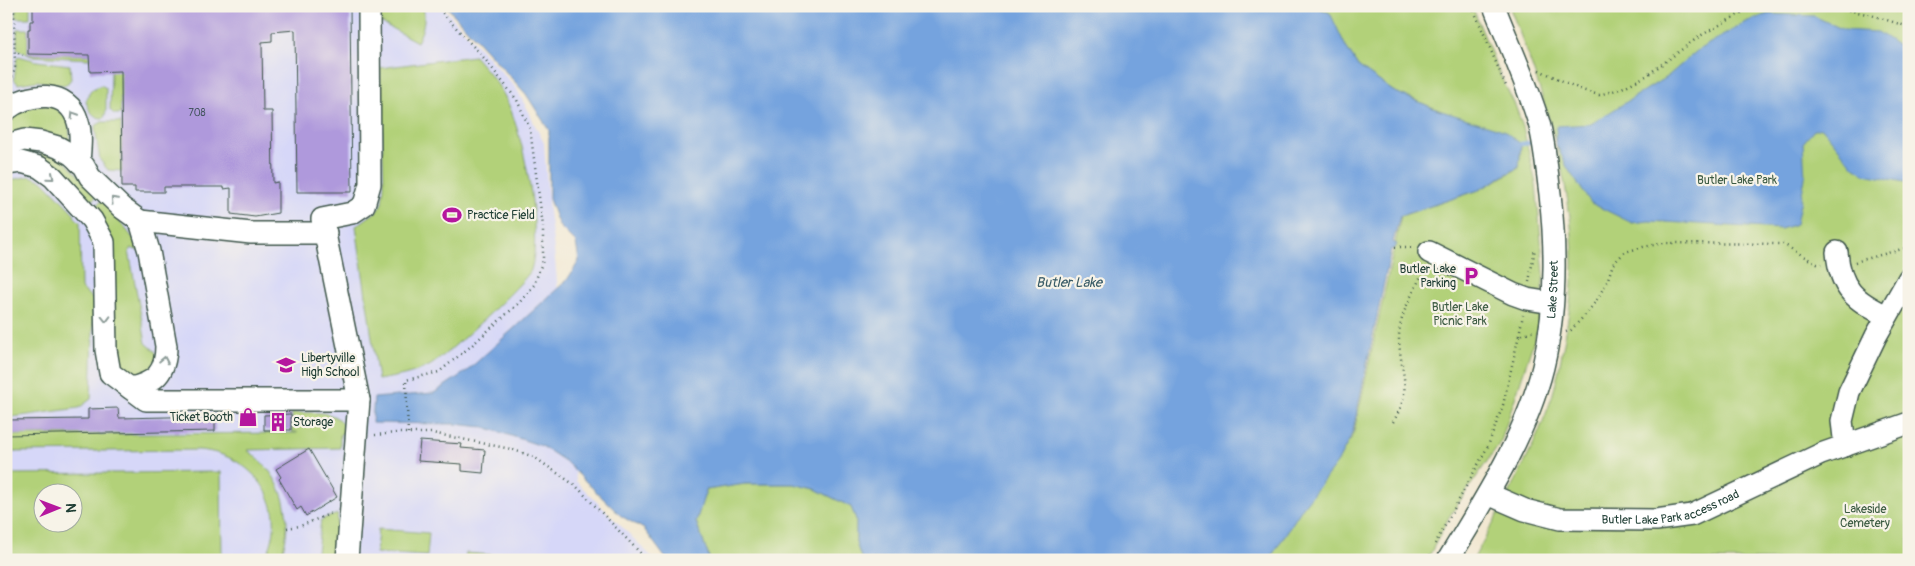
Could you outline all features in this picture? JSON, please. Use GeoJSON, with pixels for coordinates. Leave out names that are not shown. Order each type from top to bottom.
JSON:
{"type":"FeatureCollection","features":[{"type":"Feature","properties":{"kind":"street"},"geometry":{"type":"LineString","coordinates":[[347,560],[359,400],[322,219],[352,213],[364,205],[370,184],[369,6]]}},
{"type":"Feature","properties":{"kind":"street","name":"Lake Street"},"geometry":{"type":"LineString","coordinates":[[1448,560],[1488,494],[1516,438],[1534,394],[1547,348],[1552,303],[1554,256],[1552,211],[1539,124],[1510,73],[1494,6]]}},
{"type":"Feature","properties":{"kind":"street"},"geometry":{"type":"LineString","coordinates":[[11,106],[37,96],[59,99],[67,105],[78,120],[80,132],[79,162]]}},
{"type":"Feature","properties":{"kind":"street"},"geometry":{"type":"LineString","coordinates":[[6,145],[24,140],[58,147],[84,166],[90,177],[122,208],[140,221],[250,233],[326,233]]}},
{"type":"Feature","properties":{"kind":"street"},"geometry":{"type":"LineString","coordinates":[[6,164],[21,162],[39,167],[53,177],[92,220],[104,242],[106,350],[110,373],[146,400],[359,400]]}},
{"type":"Feature","properties":{"kind":"street"},"geometry":{"type":"LineString","coordinates":[[130,388],[144,385],[154,379],[162,370],[166,358],[166,346],[149,251],[140,221]]}},
{"type":"Feature","properties":{"kind":"street"},"geometry":{"type":"LineString","coordinates":[[1429,252],[1527,299],[1552,303]]}},
{"type":"Feature","properties":{"kind":"street"},"geometry":{"type":"LineString","coordinates":[[1838,258],[1841,278],[1852,293],[1865,306],[1887,316]]}},
{"type":"Feature","properties":{"kind":"street"},"geometry":{"type":"LineString","coordinates":[[1845,446],[1842,421],[1849,392],[1887,316],[1909,278]]}},
{"type":"Feature","properties":{"kind":"street","name":"Butler Lake Park access road"},"geometry":{"type":"LineString","coordinates":[[1488,494],[1525,510],[1560,519],[1612,521],[1665,519],[1692,515],[1821,454],[1909,424]]}},
{"type":"Feature","properties":{"kind":"path"},"geometry":{"type":"LineString","coordinates":[[11,106],[9,92],[14,67],[14,6]]}},
{"type":"Feature","properties":{"kind":"path"},"geometry":{"type":"LineString","coordinates":[[407,431],[406,380],[439,372],[519,304],[534,285],[543,260],[543,226],[530,129],[517,100],[484,58],[436,6]]}},
{"type":"Feature","properties":{"kind":"path"},"geometry":{"type":"LineString","coordinates":[[1472,6],[1510,73],[1507,88]]}},
{"type":"Feature","properties":{"kind":"path"},"geometry":{"type":"LineString","coordinates":[[1510,73],[1527,66],[1582,90],[1599,95],[1620,89],[1646,76],[1700,36],[1745,11],[1762,6]]}},
{"type":"Feature","properties":{"kind":"path"},"geometry":{"type":"LineString","coordinates":[[1830,6],[1872,15],[1909,27]]}},
{"type":"Feature","properties":{"kind":"path"},"geometry":{"type":"LineString","coordinates":[[18,54],[23,55]]}},
{"type":"Feature","properties":{"kind":"path"},"geometry":{"type":"LineString","coordinates":[[1564,333],[1571,330],[1596,301],[1607,282],[1612,264],[1625,252],[1643,247],[1664,243],[1783,244],[1817,264],[1838,258],[1859,261],[1909,247]]}},
{"type":"Feature","properties":{"kind":"path"},"geometry":{"type":"LineString","coordinates":[[1428,560],[1488,446],[1502,405],[1519,335],[1536,244]]}},
{"type":"Feature","properties":{"kind":"path"},"geometry":{"type":"LineString","coordinates":[[1393,422],[1400,411],[1406,391],[1399,338],[1402,320],[1407,304],[1429,258],[1429,252]]}},
{"type":"Feature","properties":{"kind":"path"},"geometry":{"type":"LineString","coordinates":[[1519,335],[1537,330]]}},
{"type":"Feature","properties":{"kind":"path"},"geometry":{"type":"LineString","coordinates":[[379,435],[407,431],[432,433],[477,441],[534,457],[576,486],[647,560]]}},
{"type":"Feature","properties":{"kind":"path"},"geometry":{"type":"LineString","coordinates":[[287,528],[300,526],[333,513]]}},
{"type":"Feature","properties":{"kind":"shaded area","name":"Libertyville High School"},"geometry":{"type":"Polygon","coordinates":[[[6,6],[442,6],[517,89],[544,143],[576,481],[655,560],[6,560],[6,6]]]}},
{"type":"Feature","properties":{"kind":"green space"},"geometry":{"type":"Polygon","coordinates":[[[16,6],[30,6],[30,18],[16,18],[16,6]]]}},
{"type":"Feature","properties":{"kind":"green space"},"geometry":{"type":"Polygon","coordinates":[[[392,6],[423,6],[423,25],[417,42],[382,23],[376,23],[375,11],[382,11],[392,6]]]}},
{"type":"Feature","properties":{"kind":"green space","name":"Butler Lake Picnic Park"},"geometry":{"type":"Polygon","coordinates":[[[1315,6],[1472,6],[1523,127],[1536,184],[1544,274],[1537,331],[1501,441],[1449,517],[1427,560],[1269,560],[1302,507],[1353,436],[1401,216],[1479,190],[1519,168],[1521,144],[1393,91],[1358,66],[1315,6]]]}},
{"type":"Feature","properties":{"kind":"green space","name":"Butler Lake Park"},"geometry":{"type":"Polygon","coordinates":[[[1509,6],[1909,6],[1909,560],[1473,560],[1522,468],[1550,403],[1565,338],[1570,307],[1573,266],[1568,201],[1553,133],[1532,67],[1509,6]]]}},
{"type":"Feature","properties":{"kind":"green space"},"geometry":{"type":"Polygon","coordinates":[[[17,29],[28,29],[28,54],[86,55],[95,50],[90,59],[31,56],[17,49],[17,29]]]}},
{"type":"Feature","properties":{"kind":"green space"},"geometry":{"type":"Polygon","coordinates":[[[6,54],[13,58],[6,93],[6,54]]]}},
{"type":"Feature","properties":{"kind":"green space","name":"Practice Field"},"geometry":{"type":"Polygon","coordinates":[[[474,56],[504,95],[518,131],[533,207],[535,232],[531,270],[501,303],[437,361],[417,371],[378,380],[356,226],[377,211],[382,203],[384,186],[380,68],[474,56]]]}},
{"type":"Feature","properties":{"kind":"green space"},"geometry":{"type":"Polygon","coordinates":[[[17,57],[37,61],[70,65],[71,79],[67,84],[63,85],[37,81],[18,84],[14,79],[17,57]]]}},
{"type":"Feature","properties":{"kind":"green space"},"geometry":{"type":"Polygon","coordinates":[[[121,64],[121,114],[114,114],[110,110],[111,71],[121,64]]]}},
{"type":"Feature","properties":{"kind":"green space"},"geometry":{"type":"Polygon","coordinates":[[[101,85],[106,88],[106,112],[104,118],[97,117],[92,113],[86,101],[91,90],[101,85]]]}},
{"type":"Feature","properties":{"kind":"green space"},"geometry":{"type":"Polygon","coordinates":[[[51,105],[68,118],[71,143],[8,133],[7,130],[15,115],[24,107],[51,105]]]}},
{"type":"Feature","properties":{"kind":"green space"},"geometry":{"type":"Polygon","coordinates":[[[102,122],[121,122],[122,171],[108,170],[100,160],[95,126],[102,122]]]}},
{"type":"Feature","properties":{"kind":"green space"},"geometry":{"type":"Polygon","coordinates":[[[41,150],[62,158],[98,195],[88,204],[41,157],[41,150]]]}},
{"type":"Feature","properties":{"kind":"green space"},"geometry":{"type":"Polygon","coordinates":[[[30,176],[43,181],[75,214],[74,216],[80,222],[81,288],[94,300],[91,399],[79,408],[6,418],[6,181],[30,176]]]}},
{"type":"Feature","properties":{"kind":"green space"},"geometry":{"type":"Polygon","coordinates":[[[102,200],[134,239],[139,251],[131,248],[129,251],[146,343],[155,351],[158,357],[151,369],[143,375],[133,376],[119,371],[92,209],[102,200]]]}},
{"type":"Feature","properties":{"kind":"green space"},"geometry":{"type":"Polygon","coordinates":[[[316,412],[332,415],[343,425],[345,433],[340,434],[340,448],[247,450],[267,468],[280,489],[284,500],[287,524],[286,536],[279,560],[264,560],[272,541],[274,521],[271,503],[263,487],[252,473],[237,462],[219,454],[199,450],[6,452],[6,435],[297,433],[292,432],[292,413],[316,412]]]}},
{"type":"Feature","properties":{"kind":"green space"},"geometry":{"type":"Polygon","coordinates":[[[221,472],[222,560],[6,560],[6,474],[221,472]]]}},
{"type":"Feature","properties":{"kind":"green space"},"geometry":{"type":"Polygon","coordinates":[[[745,484],[794,484],[815,489],[851,507],[856,519],[856,543],[862,560],[710,560],[696,521],[706,490],[745,484]]]}},
{"type":"Feature","properties":{"kind":"green space"},"geometry":{"type":"Polygon","coordinates":[[[338,514],[333,560],[316,560],[321,520],[338,514]]]}},
{"type":"Feature","properties":{"kind":"green space"},"geometry":{"type":"Polygon","coordinates":[[[378,529],[429,533],[427,556],[376,553],[378,529]]]}},
{"type":"Feature","properties":{"kind":"green space"},"geometry":{"type":"Polygon","coordinates":[[[466,553],[491,555],[511,560],[465,560],[466,553]]]}},
{"type":"Feature","properties":{"kind":"water","name":"Butler Lake"},"geometry":{"type":"Polygon","coordinates":[[[446,6],[1315,6],[1330,13],[1346,47],[1358,66],[1393,91],[1438,110],[1503,130],[1521,144],[1519,167],[1479,190],[1400,216],[1393,242],[1397,244],[1394,250],[1391,249],[1352,435],[1337,463],[1303,507],[1269,560],[862,560],[856,543],[856,519],[851,507],[815,489],[794,484],[745,484],[706,490],[696,522],[710,560],[667,560],[644,529],[621,516],[565,461],[542,446],[484,427],[455,424],[372,423],[374,398],[434,393],[467,371],[567,280],[579,261],[576,243],[559,226],[549,199],[549,130],[526,94],[446,6]]]}},
{"type":"Feature","properties":{"kind":"water"},"geometry":{"type":"Polygon","coordinates":[[[1768,14],[1814,16],[1844,30],[1878,32],[1909,53],[1909,183],[1865,174],[1854,167],[1822,128],[1814,130],[1803,143],[1805,178],[1796,224],[1781,229],[1649,221],[1632,223],[1591,203],[1568,169],[1555,142],[1557,126],[1591,124],[1668,76],[1698,50],[1748,21],[1768,14]]]}},
{"type":"Feature","properties":{"kind":"building"},"geometry":{"type":"Polygon","coordinates":[[[33,6],[350,6],[352,192],[297,192],[295,30],[272,32],[272,41],[262,42],[263,111],[272,111],[273,183],[278,182],[278,213],[255,217],[231,214],[231,188],[164,187],[164,192],[135,192],[135,187],[122,187],[121,71],[90,72],[89,55],[28,54],[28,29],[30,29],[30,21],[33,21],[33,6]]]}},
{"type":"Feature","properties":{"kind":"building"},"geometry":{"type":"Polygon","coordinates":[[[118,408],[119,418],[215,416],[215,431],[6,435],[6,420],[88,419],[88,409],[118,408]]]}},
{"type":"Feature","properties":{"kind":"building","name":"Storage"},"geometry":{"type":"Polygon","coordinates":[[[291,414],[291,430],[264,430],[264,415],[291,414]]]}},
{"type":"Feature","properties":{"kind":"building"},"geometry":{"type":"Polygon","coordinates":[[[420,441],[462,444],[461,448],[485,450],[483,473],[462,471],[462,464],[418,461],[420,441]]]}},
{"type":"Feature","properties":{"kind":"building"},"geometry":{"type":"Polygon","coordinates":[[[309,449],[337,497],[306,516],[301,507],[297,510],[279,479],[281,477],[276,469],[309,449]]]}},
{"type":"Feature","properties":{"kind":"waterway"},"geometry":{"type":"LineString","coordinates":[[1521,144],[1537,142]]}},
{"type":"Feature","properties":{"kind":"place","name":"Practice Field"},"geometry":{"type":"Point","coordinates":[452,215]}},
{"type":"Feature","properties":{"kind":"place","name":"Butler Lake Parking"},"geometry":{"type":"Point","coordinates":[1471,276]}},
{"type":"Feature","properties":{"kind":"place","name":"Libertyville High School"},"geometry":{"type":"Point","coordinates":[286,365]}},
{"type":"Feature","properties":{"kind":"place","name":"Ticket Booth"},"geometry":{"type":"Point","coordinates":[248,417]}},
{"type":"Feature","properties":{"kind":"place","name":"Storage"},"geometry":{"type":"Point","coordinates":[278,422]}},
{"type":"Feature","properties":{"kind":"park label","name":"Lakeside Cemetery"},"geometry":{"type":"Point","coordinates":[1865,516]}}]}
